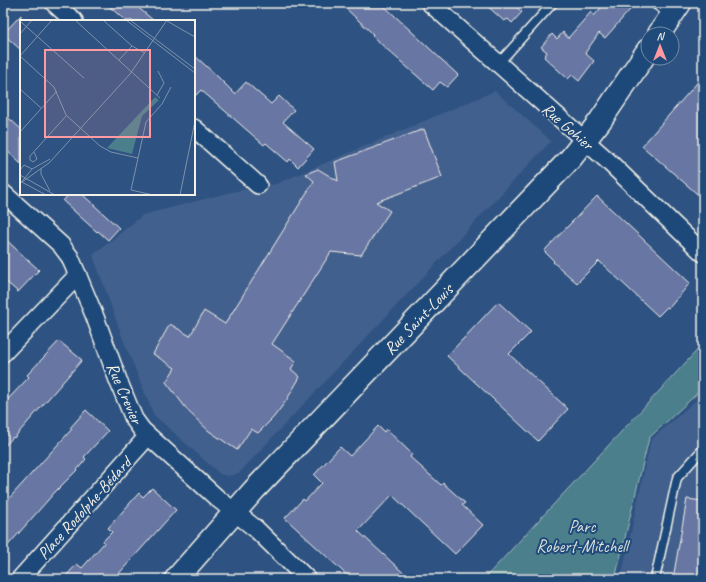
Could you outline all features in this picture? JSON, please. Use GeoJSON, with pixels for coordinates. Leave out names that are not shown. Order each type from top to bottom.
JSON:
{"type":"FeatureCollection","features":[{"type":"Feature","properties":{"kind":"street"},"geometry":{"type":"LineString","coordinates":[[54,3],[73,20]]}},
{"type":"Feature","properties":{"kind":"street","name":"Rue Gohier"},"geometry":{"type":"LineString","coordinates":[[430,3],[585,141],[703,254]]}},
{"type":"Feature","properties":{"kind":"street"},"geometry":{"type":"LineString","coordinates":[[664,26],[676,9]]}},
{"type":"Feature","properties":{"kind":"street","name":"Rue Saint-Louis"},"geometry":{"type":"LineString","coordinates":[[176,579],[234,512],[571,158],[585,141],[640,62]]}},
{"type":"Feature","properties":{"kind":"street"},"geometry":{"type":"LineString","coordinates":[[195,129],[258,185]]}},
{"type":"Feature","properties":{"kind":"street","name":"Rue Crevier"},"geometry":{"type":"LineString","coordinates":[[3,193],[61,245],[70,257],[131,412],[138,424],[148,436],[234,512],[256,529],[307,579]]}},
{"type":"Feature","properties":{"kind":"street"},"geometry":{"type":"LineString","coordinates":[[3,353],[78,275]]}},
{"type":"Feature","properties":{"kind":"street","name":"Place Rodolphe-Bédard"},"geometry":{"type":"LineString","coordinates":[[20,579],[148,436]]}},
{"type":"Feature","properties":{"kind":"lane"},"geometry":{"type":"LineString","coordinates":[[498,64],[553,3]]}},
{"type":"Feature","properties":{"kind":"lane"},"geometry":{"type":"LineString","coordinates":[[653,3],[676,9]]}},
{"type":"Feature","properties":{"kind":"lane"},"geometry":{"type":"LineString","coordinates":[[655,579],[677,478],[703,449]]}},
{"type":"Feature","properties":{"kind":"shaded area"},"geometry":{"type":"Polygon","coordinates":[[[495,91],[551,141],[239,473],[228,476],[220,474],[154,415],[123,339],[93,255],[143,215],[232,192],[276,184],[495,91]]]}},
{"type":"Feature","properties":{"kind":"shaded area"},"geometry":{"type":"Polygon","coordinates":[[[703,394],[703,579],[621,579],[651,440],[703,394]]]}},
{"type":"Feature","properties":{"kind":"green space","name":"Parc Robert-Mitchell"},"geometry":{"type":"Polygon","coordinates":[[[703,344],[703,388],[649,438],[615,579],[484,579],[703,344]]]}},
{"type":"Feature","properties":{"kind":"building"},"geometry":{"type":"Polygon","coordinates":[[[105,3],[133,3],[153,20],[125,20],[105,3]]]}},
{"type":"Feature","properties":{"kind":"building"},"geometry":{"type":"Polygon","coordinates":[[[340,3],[381,3],[458,75],[447,87],[440,82],[433,90],[372,36],[373,34],[340,3]]]}},
{"type":"Feature","properties":{"kind":"building"},"geometry":{"type":"Polygon","coordinates":[[[484,3],[512,3],[522,12],[512,23],[508,19],[504,21],[484,3]]]}},
{"type":"Feature","properties":{"kind":"building"},"geometry":{"type":"Polygon","coordinates":[[[605,3],[636,3],[605,38],[599,33],[585,53],[594,61],[579,81],[572,75],[568,79],[544,57],[547,52],[541,47],[552,34],[557,39],[563,32],[568,38],[591,12],[594,16],[605,3]]]}},
{"type":"Feature","properties":{"kind":"building"},"geometry":{"type":"Polygon","coordinates":[[[21,15],[20,49],[3,34],[21,15]]]}},
{"type":"Feature","properties":{"kind":"building"},"geometry":{"type":"Polygon","coordinates":[[[195,56],[235,94],[246,82],[271,104],[279,96],[294,110],[283,122],[314,149],[298,167],[290,159],[288,162],[266,143],[264,145],[201,90],[195,96],[195,56]]]}},
{"type":"Feature","properties":{"kind":"building"},"geometry":{"type":"Polygon","coordinates":[[[703,76],[703,199],[642,146],[703,76]]]}},
{"type":"Feature","properties":{"kind":"building"},"geometry":{"type":"Polygon","coordinates":[[[3,113],[20,128],[20,163],[3,147],[3,113]]]}},
{"type":"Feature","properties":{"kind":"building"},"geometry":{"type":"Polygon","coordinates":[[[424,129],[442,177],[376,202],[390,211],[361,255],[331,252],[272,344],[296,361],[291,369],[300,377],[286,401],[273,418],[258,433],[251,429],[237,450],[209,431],[189,412],[166,382],[175,368],[153,354],[170,324],[190,336],[204,311],[225,324],[314,181],[306,174],[318,169],[338,181],[335,162],[424,129]]]}},
{"type":"Feature","properties":{"kind":"building"},"geometry":{"type":"Polygon","coordinates":[[[68,195],[83,195],[119,228],[108,240],[63,201],[68,195]]]}},
{"type":"Feature","properties":{"kind":"building"},"geometry":{"type":"Polygon","coordinates":[[[597,196],[690,283],[669,308],[667,307],[658,316],[599,261],[577,283],[553,262],[554,261],[544,251],[597,196]]]}},
{"type":"Feature","properties":{"kind":"building"},"geometry":{"type":"Polygon","coordinates":[[[3,237],[39,270],[18,292],[3,279],[3,237]]]}},
{"type":"Feature","properties":{"kind":"building"},"geometry":{"type":"Polygon","coordinates":[[[498,302],[531,332],[509,354],[568,409],[538,441],[447,356],[498,302]]]}},
{"type":"Feature","properties":{"kind":"building"},"geometry":{"type":"Polygon","coordinates":[[[59,341],[82,360],[14,438],[13,437],[3,448],[3,404],[29,377],[27,375],[59,341]]]}},
{"type":"Feature","properties":{"kind":"building"},"geometry":{"type":"Polygon","coordinates":[[[86,410],[108,431],[84,457],[86,459],[77,470],[55,492],[3,551],[3,505],[72,429],[70,428],[86,410]]]}},
{"type":"Feature","properties":{"kind":"building"},"geometry":{"type":"Polygon","coordinates":[[[378,426],[384,432],[386,429],[412,454],[410,457],[441,485],[443,483],[465,503],[462,505],[483,525],[455,554],[392,495],[358,531],[410,579],[351,579],[285,518],[303,499],[305,501],[322,483],[314,475],[340,447],[350,456],[378,426]]]}},
{"type":"Feature","properties":{"kind":"building"},"geometry":{"type":"Polygon","coordinates":[[[152,488],[176,510],[114,579],[63,579],[77,564],[82,568],[112,532],[108,528],[139,493],[143,497],[152,488]]]}},
{"type":"Feature","properties":{"kind":"building"},"geometry":{"type":"Polygon","coordinates":[[[687,499],[703,501],[703,579],[673,579],[687,499]]]}}]}
